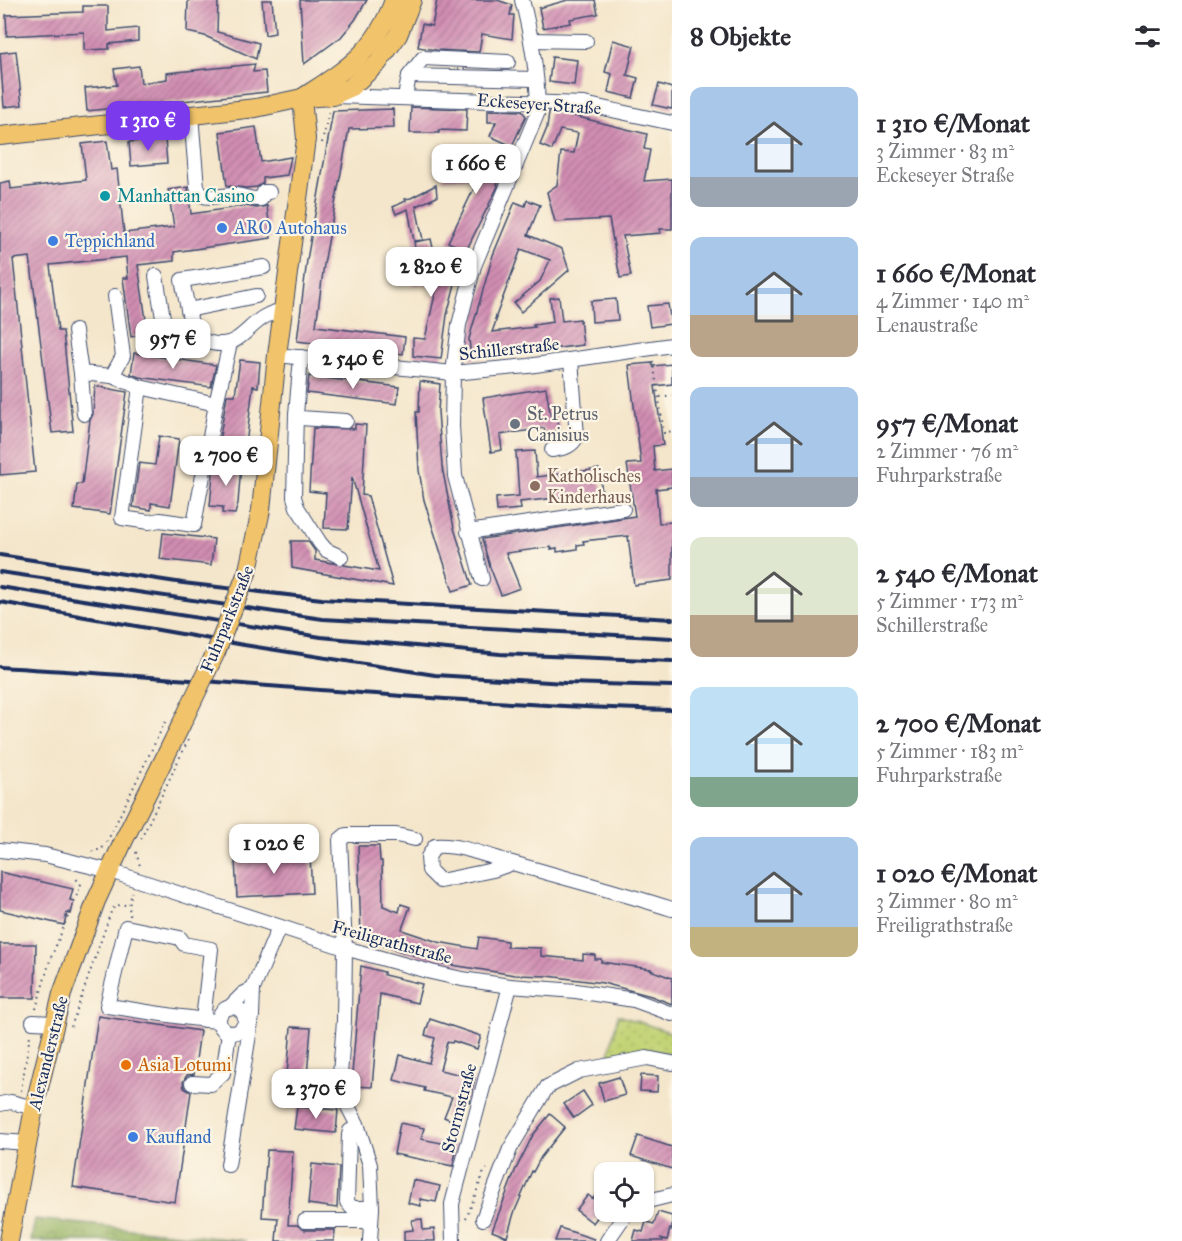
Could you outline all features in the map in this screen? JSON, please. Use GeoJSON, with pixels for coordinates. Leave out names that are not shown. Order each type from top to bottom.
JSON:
{"type":"FeatureCollection","features":[{"type":"Feature","properties":{"kind":"main road"},"geometry":{"type":"LineString","coordinates":[[302,98],[346,68],[370,47],[394,0]]}},
{"type":"Feature","properties":{"kind":"main road"},"geometry":{"type":"LineString","coordinates":[[0,136],[256,108],[302,98],[333,96],[366,76],[384,57],[398,35],[412,0]]}},
{"type":"Feature","properties":{"kind":"main road","name":"Fuhrparkstraße"},"geometry":{"type":"LineString","coordinates":[[110,871],[216,652],[248,570],[261,510],[282,311],[306,140],[302,98]]}},
{"type":"Feature","properties":{"kind":"main road","name":"Alexanderstraße"},"geometry":{"type":"LineString","coordinates":[[9,1241],[34,1108],[62,1027],[76,956],[96,901],[110,871]]}},
{"type":"Feature","properties":{"kind":"street"},"geometry":{"type":"LineString","coordinates":[[482,579],[454,476],[453,373],[459,325],[474,266],[534,124],[538,102],[531,40],[522,0]]}},
{"type":"Feature","properties":{"kind":"street"},"geometry":{"type":"LineString","coordinates":[[531,40],[586,41]]}},
{"type":"Feature","properties":{"kind":"street"},"geometry":{"type":"LineString","coordinates":[[405,98],[409,76],[423,58],[508,62]]}},
{"type":"Feature","properties":{"kind":"street"},"geometry":{"type":"LineString","coordinates":[[493,61],[496,79]]}},
{"type":"Feature","properties":{"kind":"street","name":"Eckeseyer Straße"},"geometry":{"type":"LineString","coordinates":[[409,76],[535,79]]}},
{"type":"Feature","properties":{"kind":"street","name":"Eckeseyer Straße"},"geometry":{"type":"LineString","coordinates":[[333,96],[584,104],[672,123]]}},
{"type":"Feature","properties":{"kind":"street"},"geometry":{"type":"LineString","coordinates":[[191,115],[197,187],[201,195],[211,198],[238,195],[248,200],[261,199],[264,192],[269,192]]}},
{"type":"Feature","properties":{"kind":"street"},"geometry":{"type":"LineString","coordinates":[[194,338],[182,280],[264,267]]}},
{"type":"Feature","properties":{"kind":"street"},"geometry":{"type":"LineString","coordinates":[[156,276],[164,324],[194,338],[219,345],[230,343],[270,312],[282,311]]}},
{"type":"Feature","properties":{"kind":"street"},"geometry":{"type":"LineString","coordinates":[[112,376],[123,356],[115,296]]}},
{"type":"Feature","properties":{"kind":"street"},"geometry":{"type":"LineString","coordinates":[[188,310],[256,296]]}},
{"type":"Feature","properties":{"kind":"street"},"geometry":{"type":"LineString","coordinates":[[75,331],[84,414]]}},
{"type":"Feature","properties":{"kind":"street"},"geometry":{"type":"LineString","coordinates":[[140,387],[122,518],[194,525],[216,404],[230,343]]}},
{"type":"Feature","properties":{"kind":"street","name":"Schillerstraße"},"geometry":{"type":"LineString","coordinates":[[277,355],[453,373],[571,360],[672,345]]}},
{"type":"Feature","properties":{"kind":"street"},"geometry":{"type":"LineString","coordinates":[[301,357],[296,414],[294,497],[297,507],[326,550],[341,557]]}},
{"type":"Feature","properties":{"kind":"street"},"geometry":{"type":"LineString","coordinates":[[552,450],[571,445],[577,436],[571,360]]}},
{"type":"Feature","properties":{"kind":"street"},"geometry":{"type":"LineString","coordinates":[[81,373],[112,376],[140,387],[216,404]]}},
{"type":"Feature","properties":{"kind":"street"},"geometry":{"type":"LineString","coordinates":[[296,414],[300,417],[346,421]]}},
{"type":"Feature","properties":{"kind":"street"},"geometry":{"type":"LineString","coordinates":[[468,532],[623,509]]}},
{"type":"Feature","properties":{"kind":"street"},"geometry":{"type":"LineString","coordinates":[[370,1241],[370,1165],[358,1127],[339,1089],[344,1020],[345,948],[340,840],[346,835],[396,835],[415,839]]}},
{"type":"Feature","properties":{"kind":"street"},"geometry":{"type":"LineString","coordinates":[[513,863],[493,870],[440,880],[429,870],[428,857],[435,846],[448,845],[513,863],[672,909]]}},
{"type":"Feature","properties":{"kind":"street","name":"Freiligrathstraße"},"geometry":{"type":"LineString","coordinates":[[0,850],[45,855],[110,871],[345,948],[462,979],[510,986],[576,991],[634,1000],[672,1014]]}},
{"type":"Feature","properties":{"kind":"street"},"geometry":{"type":"LineString","coordinates":[[203,1020],[211,949],[184,944],[180,938],[126,927],[107,1006],[203,1020],[219,1021]]}},
{"type":"Feature","properties":{"kind":"street"},"geometry":{"type":"LineString","coordinates":[[192,1083],[211,1084],[223,1073],[253,988],[279,927]]}},
{"type":"Feature","properties":{"kind":"street","name":"Stormstraße"},"geometry":{"type":"LineString","coordinates":[[453,1241],[452,1204],[510,986]]}},
{"type":"Feature","properties":{"kind":"street"},"geometry":{"type":"LineString","coordinates":[[242,1024],[222,1029],[219,1021],[221,1012],[253,988]]}},
{"type":"Feature","properties":{"kind":"street"},"geometry":{"type":"LineString","coordinates":[[228,1165],[248,1046],[237,1009],[229,1008]]}},
{"type":"Feature","properties":{"kind":"street"},"geometry":{"type":"LineString","coordinates":[[33,1022],[62,1027]]}},
{"type":"Feature","properties":{"kind":"street"},"geometry":{"type":"LineString","coordinates":[[483,1219],[510,1149],[547,1088],[579,1071],[647,1058],[672,1063]]}},
{"type":"Feature","properties":{"kind":"street"},"geometry":{"type":"LineString","coordinates":[[0,1104],[11,1102],[34,1108]]}},
{"type":"Feature","properties":{"kind":"street"},"geometry":{"type":"LineString","coordinates":[[358,1127],[350,1131],[349,1136],[347,1202],[352,1208],[371,1215]]}},
{"type":"Feature","properties":{"kind":"street"},"geometry":{"type":"LineString","coordinates":[[0,1141],[27,1143]]}},
{"type":"Feature","properties":{"kind":"street"},"geometry":{"type":"LineString","coordinates":[[654,1200],[672,1195]]}},
{"type":"Feature","properties":{"kind":"street"},"geometry":{"type":"LineString","coordinates":[[305,1221],[371,1215]]}},
{"type":"Feature","properties":{"kind":"street"},"geometry":{"type":"LineString","coordinates":[[607,1241],[620,1222]]}},
{"type":"Feature","properties":{"kind":"path"},"geometry":{"type":"LineString","coordinates":[[654,363],[664,433],[672,431]]}},
{"type":"Feature","properties":{"kind":"path"},"geometry":{"type":"LineString","coordinates":[[659,397],[672,395]]}},
{"type":"Feature","properties":{"kind":"path"},"geometry":{"type":"LineString","coordinates":[[131,928],[129,906],[140,866],[135,853],[124,840],[169,714]]}},
{"type":"Feature","properties":{"kind":"path"},"geometry":{"type":"LineString","coordinates":[[62,1027],[112,909],[121,904],[129,906]]}},
{"type":"Feature","properties":{"kind":"green space"},"geometry":{"type":"Polygon","coordinates":[[[618,1015],[672,1033],[672,1053],[633,1052],[609,1055],[618,1015]]]}},
{"type":"Feature","properties":{"kind":"green space"},"geometry":{"type":"Polygon","coordinates":[[[35,1219],[246,1241],[31,1241],[35,1219]]]}},
{"type":"Feature","properties":{"kind":"building"},"geometry":{"type":"Polygon","coordinates":[[[188,0],[218,0],[217,32],[259,43],[256,59],[205,36],[187,32],[188,0]]]}},
{"type":"Feature","properties":{"kind":"building"},"geometry":{"type":"Polygon","coordinates":[[[262,0],[272,0],[275,33],[265,35],[262,0]]]}},
{"type":"Feature","properties":{"kind":"building"},"geometry":{"type":"Polygon","coordinates":[[[300,0],[367,0],[341,37],[304,64],[300,0]]]}},
{"type":"Feature","properties":{"kind":"building"},"geometry":{"type":"Polygon","coordinates":[[[437,0],[497,0],[512,5],[510,15],[514,15],[512,39],[482,34],[479,52],[418,47],[422,24],[432,26],[437,0]]]}},
{"type":"Feature","properties":{"kind":"building"},"geometry":{"type":"Polygon","coordinates":[[[568,0],[595,0],[598,14],[570,19],[571,23],[543,28],[539,8],[568,0]]]}},
{"type":"Feature","properties":{"kind":"building"},"geometry":{"type":"Polygon","coordinates":[[[83,6],[108,6],[108,31],[138,28],[138,41],[109,44],[109,49],[84,50],[84,32],[7,36],[6,15],[83,12],[83,6]]]}},
{"type":"Feature","properties":{"kind":"building"},"geometry":{"type":"Polygon","coordinates":[[[613,40],[634,46],[627,75],[638,78],[633,98],[608,92],[612,74],[605,72],[613,40]]]}},
{"type":"Feature","properties":{"kind":"building"},"geometry":{"type":"Polygon","coordinates":[[[16,51],[22,105],[4,107],[0,53],[16,51]]]}},
{"type":"Feature","properties":{"kind":"building"},"geometry":{"type":"Polygon","coordinates":[[[552,57],[577,60],[574,85],[549,82],[552,57]]]}},
{"type":"Feature","properties":{"kind":"building"},"geometry":{"type":"Polygon","coordinates":[[[255,64],[253,72],[265,71],[267,92],[87,111],[85,88],[117,85],[114,69],[139,66],[141,83],[167,79],[167,73],[255,64]]]}},
{"type":"Feature","properties":{"kind":"building"},"geometry":{"type":"Polygon","coordinates":[[[659,84],[672,88],[672,109],[653,105],[659,84]]]}},
{"type":"Feature","properties":{"kind":"building"},"geometry":{"type":"Polygon","coordinates":[[[411,107],[467,109],[466,131],[439,130],[439,133],[410,133],[411,107]]]}},
{"type":"Feature","properties":{"kind":"building"},"geometry":{"type":"Polygon","coordinates":[[[393,109],[394,128],[349,129],[324,264],[316,326],[405,337],[403,354],[297,341],[307,260],[333,111],[393,109]]]}},
{"type":"Feature","properties":{"kind":"building"},"geometry":{"type":"Polygon","coordinates":[[[488,110],[522,111],[526,116],[512,146],[490,136],[496,122],[488,122],[488,110]]]}},
{"type":"Feature","properties":{"kind":"building"},"geometry":{"type":"Polygon","coordinates":[[[549,112],[647,134],[644,149],[650,150],[644,181],[672,179],[672,229],[660,229],[661,233],[623,236],[631,276],[620,278],[609,219],[555,222],[547,192],[557,185],[561,152],[574,153],[578,133],[560,130],[552,150],[540,145],[547,128],[549,112]]]}},
{"type":"Feature","properties":{"kind":"building","name":"ARO Autohaus"},"geometry":{"type":"Polygon","coordinates":[[[256,127],[261,162],[291,157],[287,175],[263,178],[263,183],[257,187],[227,186],[220,132],[256,127]]]}},
{"type":"Feature","properties":{"kind":"building"},"geometry":{"type":"Polygon","coordinates":[[[165,139],[167,163],[131,166],[129,142],[165,139]]]}},
{"type":"Feature","properties":{"kind":"building"},"geometry":{"type":"Polygon","coordinates":[[[107,141],[111,170],[117,169],[124,233],[174,227],[168,190],[188,187],[191,214],[245,206],[257,208],[267,206],[271,238],[174,252],[174,261],[138,265],[148,334],[131,337],[123,278],[128,278],[126,257],[50,265],[58,331],[63,331],[73,431],[52,433],[30,257],[13,259],[35,472],[0,475],[0,183],[10,181],[11,189],[86,180],[82,144],[107,141]]]}},
{"type":"Feature","properties":{"kind":"building"},"geometry":{"type":"Polygon","coordinates":[[[469,155],[508,156],[497,183],[498,186],[466,251],[448,242],[480,176],[442,179],[451,171],[451,167],[470,165],[469,155]]]}},
{"type":"Feature","properties":{"kind":"building"},"geometry":{"type":"Polygon","coordinates":[[[436,185],[437,197],[416,206],[423,240],[414,241],[408,209],[396,214],[393,207],[436,185]]]}},
{"type":"Feature","properties":{"kind":"building"},"geometry":{"type":"Polygon","coordinates":[[[527,200],[540,205],[528,235],[562,249],[569,270],[521,312],[514,303],[540,281],[550,260],[521,249],[492,332],[535,327],[533,325],[553,322],[550,298],[559,297],[562,321],[580,319],[583,345],[471,359],[469,339],[493,255],[515,202],[525,206],[527,200]]]}},
{"type":"Feature","properties":{"kind":"building"},"geometry":{"type":"Polygon","coordinates":[[[431,239],[437,266],[439,261],[441,277],[456,280],[447,315],[441,359],[413,356],[413,338],[425,339],[438,281],[413,285],[412,275],[408,276],[406,264],[415,248],[414,242],[431,239]]]}},
{"type":"Feature","properties":{"kind":"building"},"geometry":{"type":"Polygon","coordinates":[[[616,299],[618,320],[592,322],[591,301],[616,299]]]}},
{"type":"Feature","properties":{"kind":"building"},"geometry":{"type":"Polygon","coordinates":[[[668,304],[671,324],[650,327],[647,306],[668,304]]]}},
{"type":"Feature","properties":{"kind":"building"},"geometry":{"type":"Polygon","coordinates":[[[134,353],[216,365],[211,387],[131,374],[134,353]]]}},
{"type":"Feature","properties":{"kind":"building"},"geometry":{"type":"Polygon","coordinates":[[[240,360],[260,362],[258,387],[253,386],[246,445],[219,442],[227,395],[235,395],[240,360]]]}},
{"type":"Feature","properties":{"kind":"building"},"geometry":{"type":"Polygon","coordinates":[[[652,363],[653,366],[672,364],[672,384],[655,386],[663,445],[653,446],[655,471],[672,469],[672,487],[656,489],[659,523],[672,522],[672,580],[634,585],[628,536],[583,541],[584,544],[577,545],[577,549],[557,552],[557,548],[551,549],[551,547],[506,553],[520,588],[501,595],[482,539],[635,516],[627,464],[641,463],[629,365],[652,363]]]}},
{"type":"Feature","properties":{"kind":"building"},"geometry":{"type":"Polygon","coordinates":[[[309,376],[399,387],[397,404],[307,393],[309,376]]]}},
{"type":"Feature","properties":{"kind":"building"},"geometry":{"type":"Polygon","coordinates":[[[420,381],[440,384],[438,411],[442,467],[454,528],[472,585],[453,591],[424,500],[419,470],[416,412],[419,412],[420,381]]]}},
{"type":"Feature","properties":{"kind":"building"},"geometry":{"type":"Polygon","coordinates":[[[95,386],[127,392],[110,514],[74,509],[77,484],[82,484],[95,386]]]}},
{"type":"Feature","properties":{"kind":"building","name":"St. Petrus Canisius"},"geometry":{"type":"Polygon","coordinates":[[[546,388],[551,418],[557,416],[560,431],[545,433],[544,428],[500,435],[502,450],[491,452],[483,398],[546,388]]]}},
{"type":"Feature","properties":{"kind":"building"},"geometry":{"type":"Polygon","coordinates":[[[355,424],[366,425],[362,495],[368,496],[393,586],[292,568],[291,541],[308,541],[315,551],[315,560],[379,571],[352,477],[348,529],[324,528],[326,493],[309,491],[313,428],[355,429],[355,424]]]}},
{"type":"Feature","properties":{"kind":"building"},"geometry":{"type":"Polygon","coordinates":[[[159,436],[179,439],[170,506],[151,503],[151,510],[133,507],[139,463],[155,465],[159,436]]]}},
{"type":"Feature","properties":{"kind":"building"},"geometry":{"type":"Polygon","coordinates":[[[535,451],[537,477],[599,469],[602,493],[520,502],[521,509],[497,511],[496,498],[519,496],[516,452],[535,451]]]}},
{"type":"Feature","properties":{"kind":"building"},"geometry":{"type":"Polygon","coordinates":[[[214,464],[241,465],[235,514],[222,513],[223,507],[210,506],[214,464]]]}},
{"type":"Feature","properties":{"kind":"building"},"geometry":{"type":"Polygon","coordinates":[[[163,533],[214,539],[211,565],[160,559],[163,533]]]}},
{"type":"Feature","properties":{"kind":"building"},"geometry":{"type":"Polygon","coordinates":[[[358,846],[379,846],[380,861],[382,861],[383,906],[399,912],[401,904],[410,907],[402,929],[405,931],[438,942],[477,949],[479,937],[507,941],[507,947],[541,948],[541,956],[583,960],[583,954],[595,955],[595,959],[601,959],[601,962],[651,969],[672,978],[672,1004],[603,983],[548,976],[515,975],[439,963],[365,940],[361,936],[358,846]]]}},
{"type":"Feature","properties":{"kind":"building"},"geometry":{"type":"Polygon","coordinates":[[[295,851],[295,857],[310,856],[312,893],[237,897],[235,860],[267,858],[267,853],[295,851]]]}},
{"type":"Feature","properties":{"kind":"building"},"geometry":{"type":"Polygon","coordinates":[[[0,872],[73,889],[70,900],[74,901],[71,914],[67,913],[64,925],[0,910],[0,872]]]}},
{"type":"Feature","properties":{"kind":"building"},"geometry":{"type":"Polygon","coordinates":[[[0,944],[36,944],[35,998],[0,998],[0,944]]]}},
{"type":"Feature","properties":{"kind":"building"},"geometry":{"type":"Polygon","coordinates":[[[361,966],[384,972],[384,975],[422,984],[417,1003],[380,994],[372,1087],[351,1086],[361,966]]]}},
{"type":"Feature","properties":{"kind":"building","name":"Kaufland"},"geometry":{"type":"Polygon","coordinates":[[[98,1016],[200,1031],[194,1074],[187,1075],[183,1082],[184,1088],[191,1092],[175,1202],[73,1187],[98,1016]]]}},
{"type":"Feature","properties":{"kind":"building"},"geometry":{"type":"Polygon","coordinates":[[[430,1019],[481,1036],[477,1049],[453,1041],[452,1043],[447,1042],[440,1070],[475,1078],[469,1102],[462,1100],[453,1121],[444,1117],[452,1097],[424,1091],[425,1088],[394,1080],[400,1055],[429,1063],[435,1038],[425,1035],[430,1019]]]}},
{"type":"Feature","properties":{"kind":"building"},"geometry":{"type":"Polygon","coordinates":[[[291,1027],[311,1028],[306,1088],[286,1087],[291,1027]]]}},
{"type":"Feature","properties":{"kind":"building"},"geometry":{"type":"Polygon","coordinates":[[[641,1075],[658,1076],[657,1092],[640,1091],[641,1075]]]}},
{"type":"Feature","properties":{"kind":"building"},"geometry":{"type":"Polygon","coordinates":[[[619,1077],[625,1095],[604,1101],[599,1083],[619,1077]]]}},
{"type":"Feature","properties":{"kind":"building"},"geometry":{"type":"Polygon","coordinates":[[[583,1091],[592,1105],[574,1118],[564,1104],[583,1091]]]}},
{"type":"Feature","properties":{"kind":"building"},"geometry":{"type":"Polygon","coordinates":[[[297,1107],[338,1110],[336,1133],[294,1129],[297,1107]]]}},
{"type":"Feature","properties":{"kind":"building"},"geometry":{"type":"Polygon","coordinates":[[[550,1114],[565,1127],[532,1171],[514,1213],[507,1237],[492,1231],[515,1171],[533,1135],[550,1114]]]}},
{"type":"Feature","properties":{"kind":"building"},"geometry":{"type":"Polygon","coordinates":[[[400,1123],[424,1128],[421,1139],[457,1146],[453,1166],[394,1154],[400,1123]]]}},
{"type":"Feature","properties":{"kind":"building"},"geometry":{"type":"Polygon","coordinates":[[[638,1136],[672,1147],[672,1169],[654,1162],[631,1156],[638,1136]]]}},
{"type":"Feature","properties":{"kind":"building"},"geometry":{"type":"Polygon","coordinates":[[[267,1150],[293,1151],[288,1225],[297,1225],[305,1230],[335,1230],[334,1241],[276,1241],[278,1218],[262,1217],[267,1150]]]}},
{"type":"Feature","properties":{"kind":"building"},"geometry":{"type":"Polygon","coordinates":[[[312,1164],[339,1167],[337,1208],[308,1204],[312,1164]]]}},
{"type":"Feature","properties":{"kind":"building"},"geometry":{"type":"Polygon","coordinates":[[[413,1180],[440,1186],[436,1202],[420,1199],[421,1206],[408,1203],[413,1180]]]}},
{"type":"Feature","properties":{"kind":"building"},"geometry":{"type":"Polygon","coordinates":[[[588,1195],[593,1199],[593,1223],[576,1210],[588,1195]]]}},
{"type":"Feature","properties":{"kind":"building"},"geometry":{"type":"Polygon","coordinates":[[[658,1212],[672,1216],[672,1230],[670,1229],[667,1240],[660,1238],[663,1241],[633,1241],[636,1230],[643,1232],[646,1222],[654,1224],[658,1212]]]}},
{"type":"Feature","properties":{"kind":"building"},"geometry":{"type":"Polygon","coordinates":[[[422,1219],[423,1230],[434,1229],[435,1241],[404,1241],[404,1231],[413,1230],[412,1220],[422,1219]]]}},
{"type":"Feature","properties":{"kind":"building"},"geometry":{"type":"Polygon","coordinates":[[[560,1228],[594,1239],[594,1241],[555,1241],[560,1228]]]}},
{"type":"Feature","properties":{"kind":"railway"},"geometry":{"type":"LineString","coordinates":[[0,555],[183,583],[322,599],[672,619]]}},
{"type":"Feature","properties":{"kind":"railway"},"geometry":{"type":"LineString","coordinates":[[0,572],[323,619],[672,638]]}},
{"type":"Feature","properties":{"kind":"railway"},"geometry":{"type":"LineString","coordinates":[[0,587],[321,637],[500,654],[672,661]]}},
{"type":"Feature","properties":{"kind":"railway"},"geometry":{"type":"LineString","coordinates":[[0,602],[244,645],[435,675],[565,683],[672,686]]}},
{"type":"Feature","properties":{"kind":"railway"},"geometry":{"type":"LineString","coordinates":[[0,667],[504,703],[672,710]]}},
{"type":"Feature","properties":{"kind":"place","name":"Manhattan Casino"},"geometry":{"type":"Point","coordinates":[105,196]}},
{"type":"Feature","properties":{"kind":"place","name":"ARO Autohaus"},"geometry":{"type":"Point","coordinates":[222,228]}},
{"type":"Feature","properties":{"kind":"place","name":"Teppichland"},"geometry":{"type":"Point","coordinates":[53,241]}},
{"type":"Feature","properties":{"kind":"place","name":"St. Petrus Canisius"},"geometry":{"type":"Point","coordinates":[515,424]}},
{"type":"Feature","properties":{"kind":"place","name":"Katholisches Kinderhaus"},"geometry":{"type":"Point","coordinates":[535,486]}},
{"type":"Feature","properties":{"kind":"place","name":"Asia Lotumi"},"geometry":{"type":"Point","coordinates":[126,1065]}},
{"type":"Feature","properties":{"kind":"place","name":"Kaufland"},"geometry":{"type":"Point","coordinates":[133,1137]}}]}
